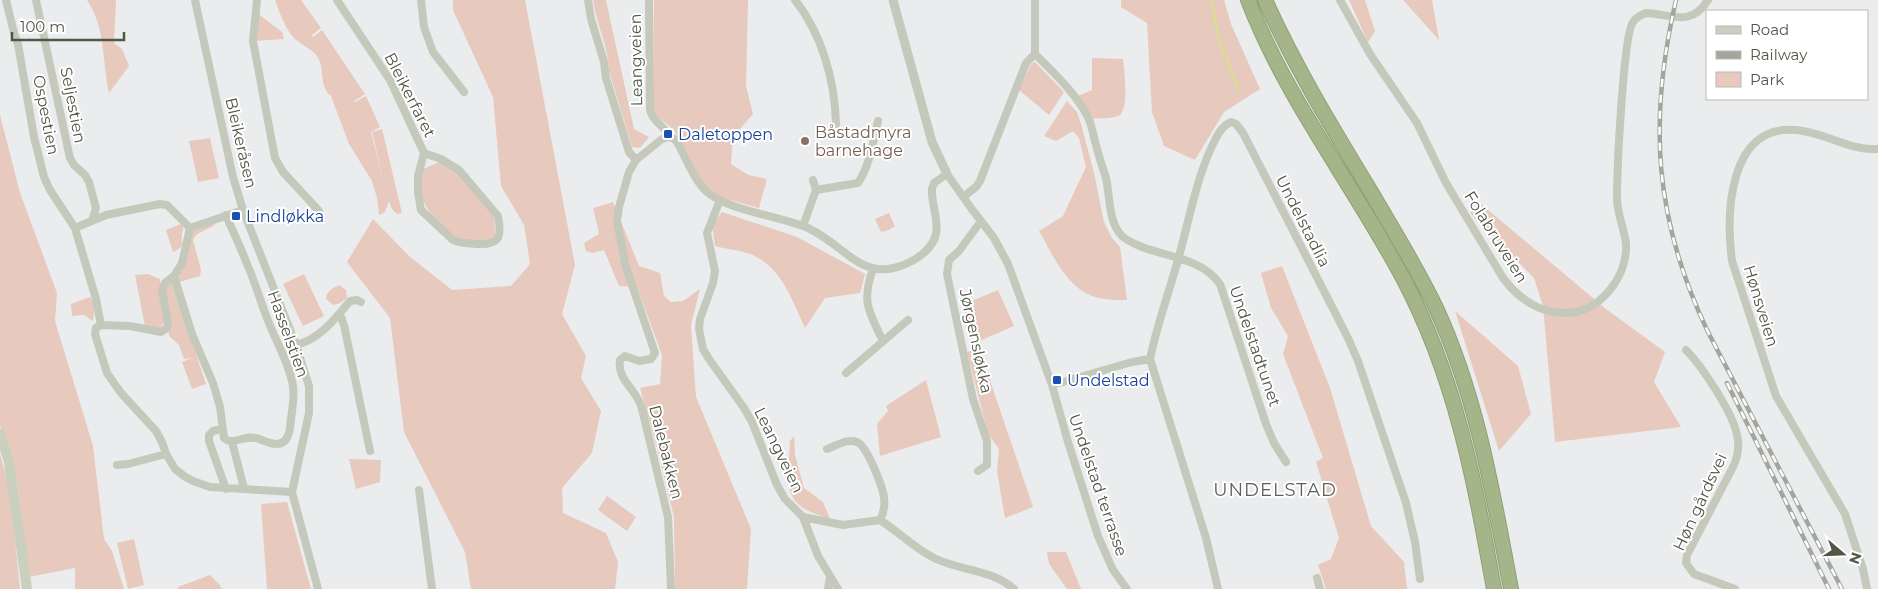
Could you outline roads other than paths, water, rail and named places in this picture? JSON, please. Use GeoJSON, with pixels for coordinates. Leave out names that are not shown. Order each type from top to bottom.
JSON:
{"type":"FeatureCollection","features":[{"type":"Feature","properties":{"kind":"highway"},"geometry":{"type":"LineString","coordinates":[[1248,0],[1287,83],[1403,278],[1440,357],[1474,479],[1494,589]]}},
{"type":"Feature","properties":{"kind":"highway"},"geometry":{"type":"LineString","coordinates":[[1265,0],[1302,76],[1416,270],[1436,308],[1451,344],[1480,436],[1490,477],[1511,589]]}},
{"type":"Feature","properties":{"kind":"main road"},"geometry":{"type":"LineString","coordinates":[[0,434],[10,470],[27,589]]}},
{"type":"Feature","properties":{"kind":"street","name":"Ospestien"},"geometry":{"type":"LineString","coordinates":[[6,0],[18,44],[34,137],[44,177],[50,190],[75,228]]}},
{"type":"Feature","properties":{"kind":"street","name":"Seljestien"},"geometry":{"type":"LineString","coordinates":[[36,0],[70,158],[74,166],[85,174],[96,208]]}},
{"type":"Feature","properties":{"kind":"street","name":"Bleikeråsen"},"geometry":{"type":"LineString","coordinates":[[195,0],[233,177],[243,210],[296,345],[309,386],[310,402],[292,492],[318,589]]}},
{"type":"Feature","properties":{"kind":"street"},"geometry":{"type":"LineString","coordinates":[[257,0],[253,41],[276,158],[283,172],[319,212]]}},
{"type":"Feature","properties":{"kind":"street","name":"Bleikerfaret"},"geometry":{"type":"LineString","coordinates":[[338,0],[390,80],[424,152],[418,176],[421,210],[458,243],[489,244],[495,242],[500,226],[498,216],[459,170],[424,152]]}},
{"type":"Feature","properties":{"kind":"street"},"geometry":{"type":"LineString","coordinates":[[421,0],[424,27],[433,52],[464,92]]}},
{"type":"Feature","properties":{"kind":"street"},"geometry":{"type":"LineString","coordinates":[[588,0],[591,19],[604,62],[607,83],[629,152],[636,160],[662,139],[669,137]]}},
{"type":"Feature","properties":{"kind":"street","name":"Leangveien"},"geometry":{"type":"LineString","coordinates":[[649,0],[650,110],[652,118],[667,130],[669,137],[674,138],[677,142],[705,190],[720,200],[707,232],[715,271],[713,283],[700,319],[700,339],[708,359],[752,422],[777,484],[785,498],[803,517],[818,556],[838,589]]}},
{"type":"Feature","properties":{"kind":"street"},"geometry":{"type":"LineString","coordinates":[[795,0],[816,35],[824,57],[835,99],[836,124]]}},
{"type":"Feature","properties":{"kind":"street"},"geometry":{"type":"LineString","coordinates":[[893,0],[932,142],[947,174],[994,238],[1008,264],[1052,385],[1132,362],[1150,359],[1206,538],[1218,589]]}},
{"type":"Feature","properties":{"kind":"street"},"geometry":{"type":"LineString","coordinates":[[963,197],[976,187],[980,181],[1026,63],[1035,54],[1035,0]]}},
{"type":"Feature","properties":{"kind":"street","name":"Folabruveien"},"geometry":{"type":"LineString","coordinates":[[1340,0],[1370,54],[1417,123],[1446,183],[1503,278],[1513,292],[1530,304],[1542,310],[1555,313],[1567,313],[1586,308],[1608,293],[1616,282],[1625,256],[1626,244],[1618,207],[1617,192],[1625,67],[1629,34],[1633,21],[1646,13],[1678,18],[1689,17],[1702,9],[1708,0]]}},
{"type":"Feature","properties":{"kind":"street","name":"Undelstadtunet"},"geometry":{"type":"LineString","coordinates":[[1035,54],[1078,100],[1084,110],[1090,123],[1106,178],[1113,218],[1122,236],[1134,244],[1179,258],[1206,270],[1220,284],[1266,424],[1274,443],[1286,462]]}},
{"type":"Feature","properties":{"kind":"street"},"geometry":{"type":"LineString","coordinates":[[816,190],[858,183],[865,174],[878,121]]}},
{"type":"Feature","properties":{"kind":"street","name":"Undelstadlia"},"geometry":{"type":"LineString","coordinates":[[1150,359],[1202,172],[1216,138],[1225,124],[1231,122],[1236,124],[1242,133],[1348,338],[1358,361],[1406,503],[1415,542],[1420,579]]}},
{"type":"Feature","properties":{"kind":"street","name":"Hønsveien"},"geometry":{"type":"LineString","coordinates":[[1867,589],[1863,569],[1845,514],[1776,396],[1732,261],[1730,208],[1737,171],[1744,156],[1756,142],[1767,134],[1779,130],[1797,130],[1820,135],[1844,145],[1878,149]]}},
{"type":"Feature","properties":{"kind":"street","name":"Dalebakken"},"geometry":{"type":"LineString","coordinates":[[636,160],[629,172],[617,222],[626,267],[655,353],[651,359],[645,361],[625,356],[620,360],[619,366],[628,385],[639,400],[646,422],[668,518],[671,589]]}},
{"type":"Feature","properties":{"kind":"street"},"geometry":{"type":"LineString","coordinates":[[720,200],[803,226],[831,240],[859,263],[873,269],[890,270],[900,268],[916,259],[930,246],[936,228],[932,189],[934,183],[947,174]]}},
{"type":"Feature","properties":{"kind":"street"},"geometry":{"type":"LineString","coordinates":[[803,226],[816,190],[813,180]]}},
{"type":"Feature","properties":{"kind":"street"},"geometry":{"type":"LineString","coordinates":[[101,325],[96,299],[75,228],[106,215],[160,204],[167,205],[190,228]]}},
{"type":"Feature","properties":{"kind":"street"},"geometry":{"type":"LineString","coordinates":[[92,221],[96,208],[106,215]]}},
{"type":"Feature","properties":{"kind":"street"},"geometry":{"type":"LineString","coordinates":[[190,228],[243,210]]}},
{"type":"Feature","properties":{"kind":"street","name":"Hasselstien"},"geometry":{"type":"LineString","coordinates":[[226,215],[248,265],[293,387],[292,410],[286,440],[277,444],[252,437],[244,437],[232,442]]}},
{"type":"Feature","properties":{"kind":"street","name":"Jørgensløkka"},"geometry":{"type":"LineString","coordinates":[[978,471],[988,465],[987,441],[973,400],[947,274],[949,260],[959,251],[981,222]]}},
{"type":"Feature","properties":{"kind":"street"},"geometry":{"type":"LineString","coordinates":[[190,228],[182,263],[174,276],[164,282],[162,290],[168,323],[166,328],[161,332],[130,326],[101,325],[96,328],[95,334],[107,373],[120,393],[156,431],[166,454],[176,469],[193,481],[210,488],[244,488],[292,492]]}},
{"type":"Feature","properties":{"kind":"street"},"geometry":{"type":"LineString","coordinates":[[873,269],[866,292],[868,305],[883,341]]}},
{"type":"Feature","properties":{"kind":"street"},"geometry":{"type":"LineString","coordinates":[[174,276],[192,334],[220,407],[224,438],[232,442],[244,488]]}},
{"type":"Feature","properties":{"kind":"street"},"geometry":{"type":"LineString","coordinates":[[296,345],[317,336],[340,314],[350,301],[357,300],[361,302]]}},
{"type":"Feature","properties":{"kind":"street"},"geometry":{"type":"LineString","coordinates":[[340,314],[344,325],[370,451]]}},
{"type":"Feature","properties":{"kind":"street"},"geometry":{"type":"LineString","coordinates":[[846,373],[908,320]]}},
{"type":"Feature","properties":{"kind":"street","name":"Høn gårdsvei"},"geometry":{"type":"LineString","coordinates":[[1686,350],[1697,361],[1722,402],[1736,429],[1739,446],[1734,465],[1687,555],[1686,563],[1694,574],[1735,589]]}},
{"type":"Feature","properties":{"kind":"street","name":"Undelstad terrasse"},"geometry":{"type":"LineString","coordinates":[[1052,385],[1098,536],[1113,570],[1127,589]]}},
{"type":"Feature","properties":{"kind":"street"},"geometry":{"type":"LineString","coordinates":[[222,430],[213,431],[209,435],[209,441],[226,489]]}},
{"type":"Feature","properties":{"kind":"street"},"geometry":{"type":"LineString","coordinates":[[827,449],[847,441],[855,441],[862,444],[884,496],[884,511],[880,520]]}},
{"type":"Feature","properties":{"kind":"street"},"geometry":{"type":"LineString","coordinates":[[117,465],[166,454]]}},
{"type":"Feature","properties":{"kind":"street"},"geometry":{"type":"LineString","coordinates":[[419,490],[432,589]]}},
{"type":"Feature","properties":{"kind":"street"},"geometry":{"type":"LineString","coordinates":[[803,517],[843,525],[880,520],[919,550],[936,559],[999,578],[1014,589]]}},
{"type":"Feature","properties":{"kind":"street"},"geometry":{"type":"LineString","coordinates":[[828,589],[830,577]]}},
{"type":"Feature","properties":{"kind":"street"},"geometry":{"type":"LineString","coordinates":[[1317,578],[1320,589]]}},
{"type":"Feature","properties":{"kind":"waterway"},"geometry":{"type":"LineString","coordinates":[[1211,0],[1219,40],[1239,91]]}},
{"type":"Feature","properties":{"kind":"railway"},"geometry":{"type":"LineString","coordinates":[[1676,0],[1667,44],[1660,128],[1661,169],[1676,249],[1690,290],[1708,332],[1842,589]]}},
{"type":"Feature","properties":{"kind":"railway"},"geometry":{"type":"LineString","coordinates":[[1727,383],[1829,589]]}},
{"type":"Feature","properties":{"kind":"place","name":"Daletoppen"},"geometry":{"type":"Point","coordinates":[668,134]}},
{"type":"Feature","properties":{"kind":"place","name":"Båstadmyra barnehage"},"geometry":{"type":"Point","coordinates":[805,141]}},
{"type":"Feature","properties":{"kind":"place","name":"Lindløkka"},"geometry":{"type":"Point","coordinates":[236,216]}},
{"type":"Feature","properties":{"kind":"place","name":"Undelstad"},"geometry":{"type":"Point","coordinates":[1057,380]}},
{"type":"Feature","properties":{"kind":"district","name":"UNDELSTAD"},"geometry":{"type":"Point","coordinates":[1275,490]}}]}
